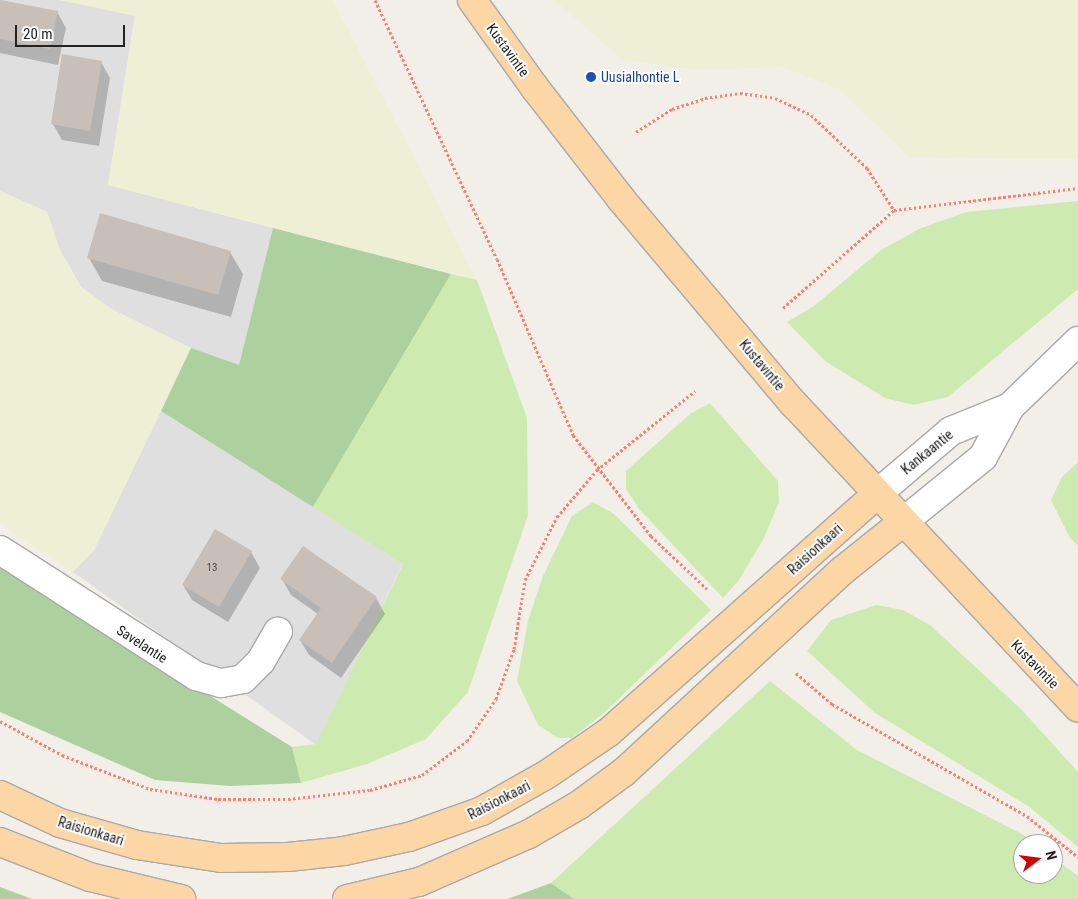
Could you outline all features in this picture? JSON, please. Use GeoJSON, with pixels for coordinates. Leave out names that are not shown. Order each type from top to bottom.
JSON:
{"type":"FeatureCollection","features":[{"type":"Feature","properties":{"kind":"main road","name":"Kustavintie"},"geometry":{"type":"LineString","coordinates":[[472,0],[535,88],[621,199],[793,403],[1078,708]]}},
{"type":"Feature","properties":{"kind":"main road","name":"Raisionkaari"},"geometry":{"type":"LineString","coordinates":[[0,795],[60,822],[136,845],[221,858],[288,857],[344,851],[409,837],[482,811],[546,775],[609,732],[877,494]]}},
{"type":"Feature","properties":{"kind":"main road"},"geometry":{"type":"LineString","coordinates":[[348,899],[419,882],[529,834],[579,805],[624,772],[842,571],[903,522]]}},
{"type":"Feature","properties":{"kind":"main road"},"geometry":{"type":"LineString","coordinates":[[0,842],[90,877],[180,899]]}},
{"type":"Feature","properties":{"kind":"street","name":"Kankaantie"},"geometry":{"type":"LineString","coordinates":[[903,522],[983,457],[1010,407],[1078,341]]}},
{"type":"Feature","properties":{"kind":"street","name":"Kankaantie"},"geometry":{"type":"LineString","coordinates":[[877,494],[951,431],[1010,407]]}},
{"type":"Feature","properties":{"kind":"street","name":"Savelantie"},"geometry":{"type":"LineString","coordinates":[[0,550],[196,676],[221,683],[243,679],[261,661],[278,632]]}},
{"type":"Feature","properties":{"kind":"path"},"geometry":{"type":"LineString","coordinates":[[375,0],[497,259],[573,435],[597,470],[651,536],[707,589]]}},
{"type":"Feature","properties":{"kind":"path"},"geometry":{"type":"LineString","coordinates":[[636,132],[672,109],[705,98],[740,93],[775,98],[811,116],[867,168],[894,210]]}},
{"type":"Feature","properties":{"kind":"path"},"geometry":{"type":"LineString","coordinates":[[783,308],[894,210],[1078,188]]}},
{"type":"Feature","properties":{"kind":"path"},"geometry":{"type":"LineString","coordinates":[[0,721],[62,755],[150,789],[218,799],[288,799],[370,790],[422,775],[467,741],[496,699],[514,649],[525,580],[557,517],[597,470],[695,391]]}},
{"type":"Feature","properties":{"kind":"path"},"geometry":{"type":"LineString","coordinates":[[796,673],[832,704],[1027,816],[1078,857]]}},
{"type":"Feature","properties":{"kind":"shaded area"},"geometry":{"type":"Polygon","coordinates":[[[0,0],[60,0],[135,15],[108,185],[273,228],[239,366],[191,348],[113,310],[81,287],[60,250],[47,212],[0,191],[0,0]]]}},
{"type":"Feature","properties":{"kind":"shaded area"},"geometry":{"type":"Polygon","coordinates":[[[161,411],[403,563],[316,745],[73,572],[94,550],[161,411]]]}},
{"type":"Feature","properties":{"kind":"green space"},"geometry":{"type":"Polygon","coordinates":[[[60,0],[333,0],[477,280],[108,185],[135,16],[60,0]]]}},
{"type":"Feature","properties":{"kind":"green space"},"geometry":{"type":"Polygon","coordinates":[[[554,0],[1078,0],[1078,159],[910,158],[839,89],[782,67],[700,70],[623,60],[554,0]]]}},
{"type":"Feature","properties":{"kind":"green space"},"geometry":{"type":"Polygon","coordinates":[[[0,191],[47,212],[60,250],[81,287],[113,310],[191,348],[94,550],[73,572],[0,523],[0,191]]]}},
{"type":"Feature","properties":{"kind":"green space"},"geometry":{"type":"Polygon","coordinates":[[[1078,201],[1078,289],[948,397],[913,405],[885,398],[825,361],[787,322],[814,306],[881,250],[919,229],[966,212],[1078,201]]]}},
{"type":"Feature","properties":{"kind":"green space"},"geometry":{"type":"Polygon","coordinates":[[[273,228],[451,274],[313,507],[161,411],[191,348],[239,365],[273,228]]]}},
{"type":"Feature","properties":{"kind":"green space"},"geometry":{"type":"Polygon","coordinates":[[[451,274],[477,280],[527,418],[528,515],[468,692],[426,739],[367,764],[301,783],[292,747],[316,744],[403,564],[313,507],[451,274]]]}},
{"type":"Feature","properties":{"kind":"green space"},"geometry":{"type":"Polygon","coordinates":[[[710,403],[778,481],[779,502],[764,538],[739,580],[723,598],[640,510],[626,489],[626,471],[690,414],[710,403]]]}},
{"type":"Feature","properties":{"kind":"green space"},"geometry":{"type":"Polygon","coordinates":[[[1078,462],[1078,546],[1070,538],[1051,500],[1062,477],[1078,462]]]}},
{"type":"Feature","properties":{"kind":"green space"},"geometry":{"type":"Polygon","coordinates":[[[593,502],[614,514],[711,610],[605,712],[572,738],[558,738],[538,725],[517,681],[528,621],[543,576],[572,516],[593,502]]]}},
{"type":"Feature","properties":{"kind":"green space"},"geometry":{"type":"Polygon","coordinates":[[[0,564],[292,747],[301,783],[230,786],[155,780],[0,712],[0,564]]]}},
{"type":"Feature","properties":{"kind":"green space"},"geometry":{"type":"Polygon","coordinates":[[[876,605],[903,610],[930,625],[1021,709],[1078,772],[1078,847],[1028,806],[875,713],[807,651],[831,620],[876,605]]]}},
{"type":"Feature","properties":{"kind":"green space"},"geometry":{"type":"Polygon","coordinates":[[[770,681],[857,750],[1022,834],[1013,834],[1013,884],[1063,884],[1063,865],[1078,876],[1078,899],[574,899],[551,883],[770,681]]]}},
{"type":"Feature","properties":{"kind":"green space"},"geometry":{"type":"Polygon","coordinates":[[[551,883],[574,899],[507,899],[551,883]]]}},
{"type":"Feature","properties":{"kind":"green space"},"geometry":{"type":"Polygon","coordinates":[[[0,887],[32,899],[0,899],[0,887]]]}},
{"type":"Feature","properties":{"kind":"building"},"geometry":{"type":"Polygon","coordinates":[[[0,0],[58,11],[50,49],[0,39],[0,0]]]}},
{"type":"Feature","properties":{"kind":"building"},"geometry":{"type":"Polygon","coordinates":[[[62,54],[102,61],[90,131],[51,124],[62,54]]]}},
{"type":"Feature","properties":{"kind":"building"},"geometry":{"type":"Polygon","coordinates":[[[100,213],[231,251],[218,295],[87,258],[100,213]]]}},
{"type":"Feature","properties":{"kind":"building"},"geometry":{"type":"Polygon","coordinates":[[[215,529],[252,551],[219,607],[182,585],[215,529]]]}},
{"type":"Feature","properties":{"kind":"building"},"geometry":{"type":"Polygon","coordinates":[[[303,546],[377,597],[332,663],[299,640],[321,608],[280,579],[303,546]]]}},
{"type":"Feature","properties":{"kind":"place","name":"Uusialhontie L"},"geometry":{"type":"Point","coordinates":[591,77]}}]}
